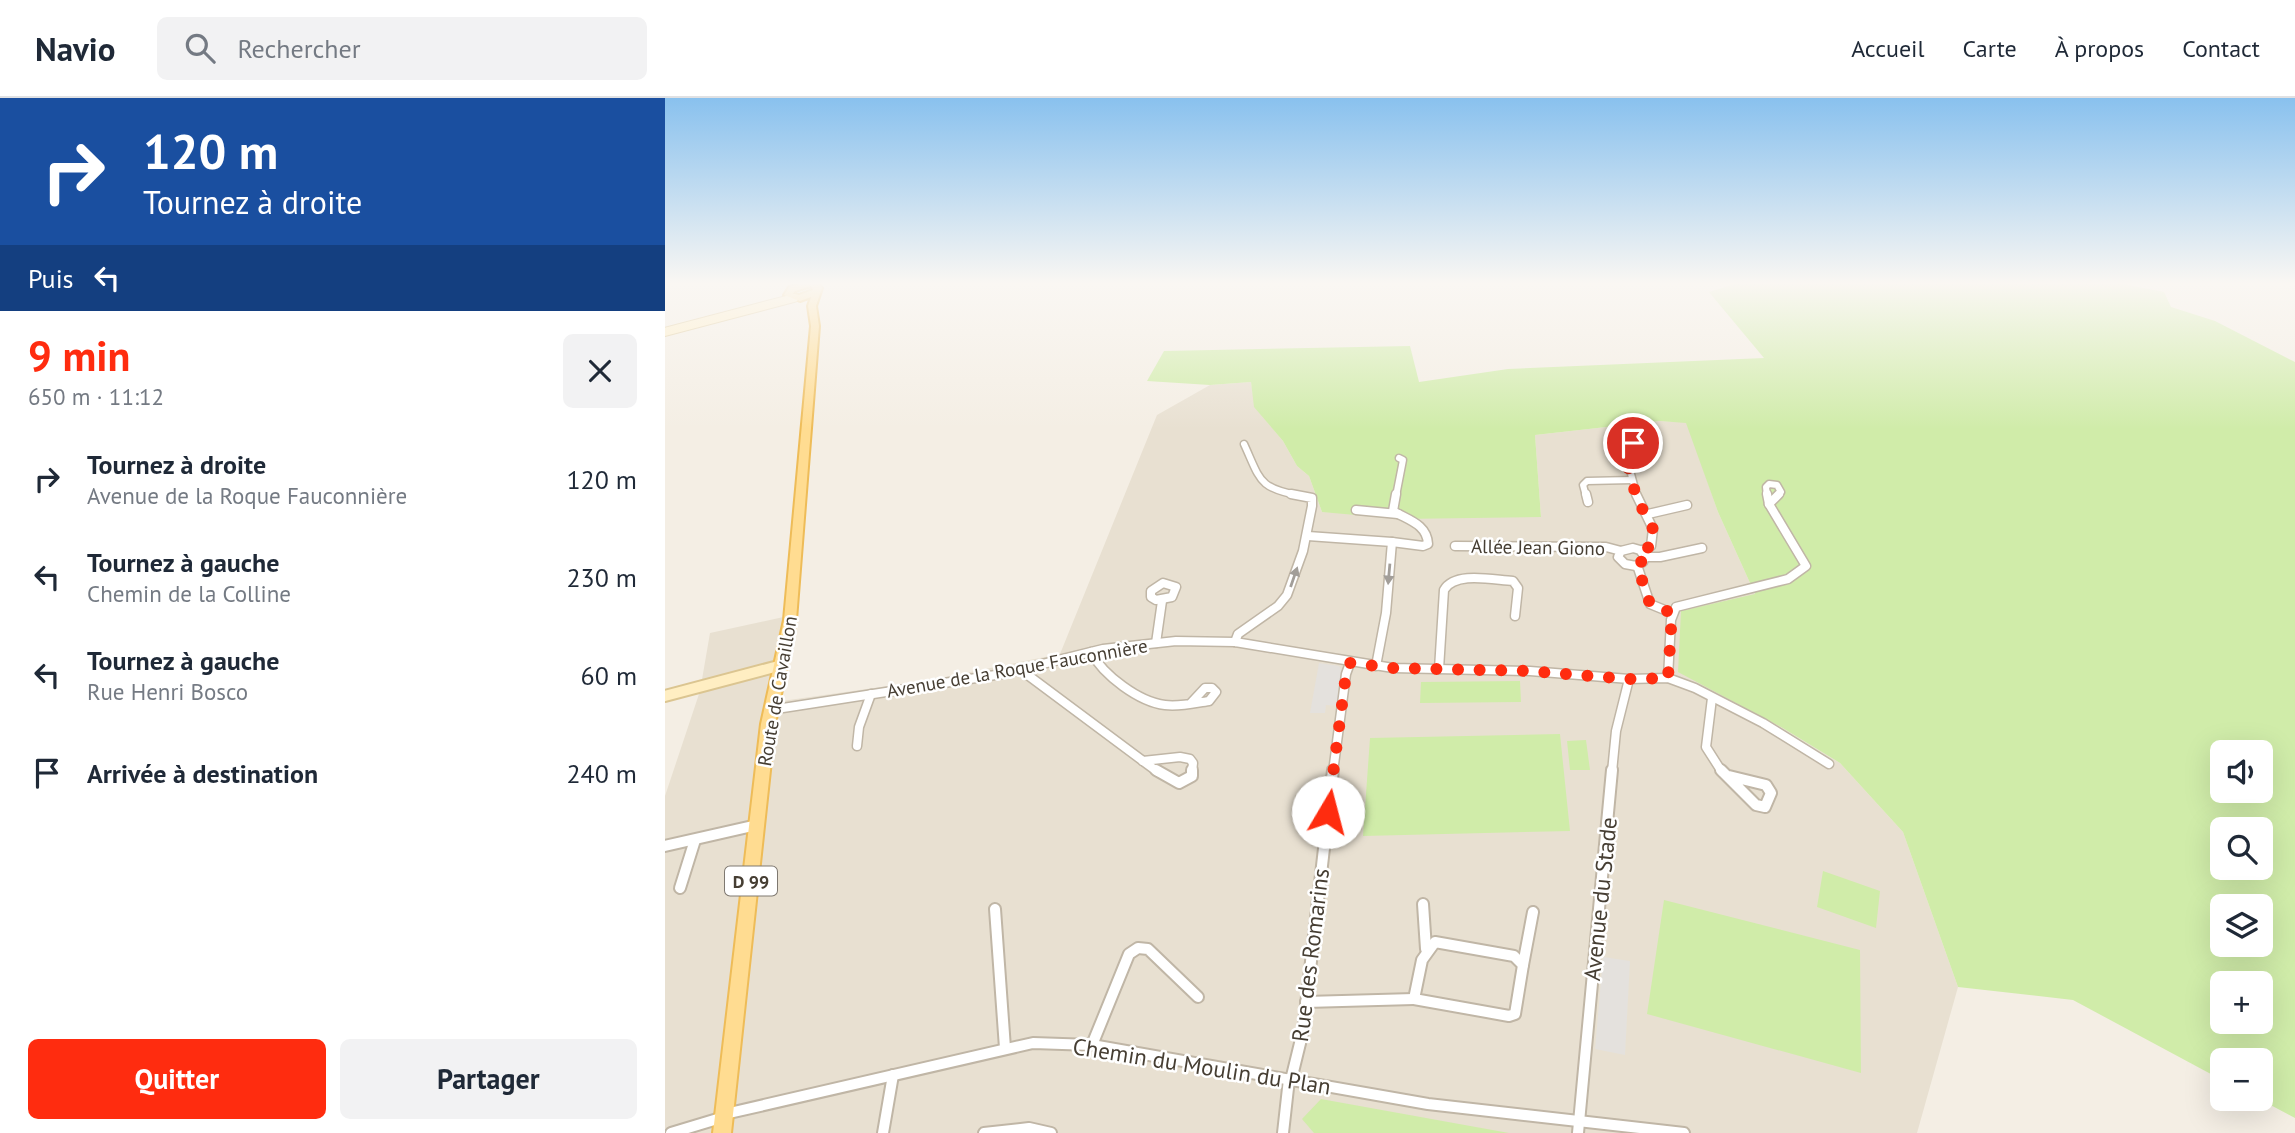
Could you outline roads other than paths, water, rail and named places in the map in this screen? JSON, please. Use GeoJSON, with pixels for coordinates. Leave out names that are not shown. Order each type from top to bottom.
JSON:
{"type":"FeatureCollection","features":[{"type":"Feature","properties":{"kind":"main road","name":"Route de Cavaillon"},"geometry":{"type":"LineString","coordinates":[[725,1124],[770,710],[790,620],[814,332]]}},
{"type":"Feature","properties":{"kind":"main road"},"geometry":{"type":"LineString","coordinates":[[665,696],[782,665]]}},
{"type":"Feature","properties":{"kind":"street"},"geometry":{"type":"LineString","coordinates":[[1650,441],[1629,444],[1625,449],[1640,505],[1648,514],[1653,543],[1643,554],[1643,562],[1637,565],[1628,565],[1618,557],[1621,551],[1630,547],[1643,554],[1660,557],[1702,548]]}},
{"type":"Feature","properties":{"kind":"street"},"geometry":{"type":"LineString","coordinates":[[1235,642],[1238,634],[1286,598],[1308,536],[1314,507],[1312,498],[1275,491],[1262,483],[1244,444]]}},
{"type":"Feature","properties":{"kind":"street"},"geometry":{"type":"LineString","coordinates":[[1398,514],[1394,508],[1403,460],[1399,458]]}},
{"type":"Feature","properties":{"kind":"street"},"geometry":{"type":"LineString","coordinates":[[1588,502],[1584,485],[1587,481],[1633,480]]}},
{"type":"Feature","properties":{"kind":"street"},"geometry":{"type":"LineString","coordinates":[[1648,514],[1687,505]]}},
{"type":"Feature","properties":{"kind":"street"},"geometry":{"type":"LineString","coordinates":[[1668,678],[1672,613],[1676,607],[1788,579],[1806,566],[1801,552],[1768,505]]}},
{"type":"Feature","properties":{"kind":"street"},"geometry":{"type":"LineString","coordinates":[[1308,536],[1423,547],[1429,542],[1426,532],[1420,526],[1398,514],[1356,510]]}},
{"type":"Feature","properties":{"kind":"street"},"geometry":{"type":"LineString","coordinates":[[1376,666],[1386,613],[1392,542]]}},
{"type":"Feature","properties":{"kind":"street","name":"Allée Jean Giono"},"geometry":{"type":"LineString","coordinates":[[1455,546],[1606,547],[1621,551]]}},
{"type":"Feature","properties":{"kind":"street"},"geometry":{"type":"LineString","coordinates":[[1637,565],[1650,604],[1672,613]]}},
{"type":"Feature","properties":{"kind":"street"},"geometry":{"type":"LineString","coordinates":[[1439,669],[1444,590],[1448,583],[1457,579],[1513,581],[1518,588],[1515,616]]}},
{"type":"Feature","properties":{"kind":"street"},"geometry":{"type":"LineString","coordinates":[[1156,643],[1162,601]]}},
{"type":"Feature","properties":{"kind":"street","name":"Avenue de la Roque Fauconnière"},"geometry":{"type":"LineString","coordinates":[[770,710],[1028,669],[1091,652],[1156,643],[1235,642],[1376,666],[1530,671],[1629,679],[1668,678],[1783,734],[1829,764]]}},
{"type":"Feature","properties":{"kind":"street"},"geometry":{"type":"LineString","coordinates":[[1091,652],[1099,666],[1156,703],[1191,703]]}},
{"type":"Feature","properties":{"kind":"street","name":"Rue des Romarins"},"geometry":{"type":"LineString","coordinates":[[1283,1133],[1290,1080],[1298,1059],[1317,892],[1346,674],[1350,663]]}},
{"type":"Feature","properties":{"kind":"street"},"geometry":{"type":"LineString","coordinates":[[1028,669],[1029,676],[1142,761],[1165,777],[1179,783],[1192,776],[1193,762],[1190,759],[1180,757],[1142,761]]}},
{"type":"Feature","properties":{"kind":"street","name":"Avenue du Stade"},"geometry":{"type":"LineString","coordinates":[[1578,1133],[1616,731],[1629,679]]}},
{"type":"Feature","properties":{"kind":"street"},"geometry":{"type":"LineString","coordinates":[[857,746],[859,727],[871,694]]}},
{"type":"Feature","properties":{"kind":"street"},"geometry":{"type":"LineString","coordinates":[[1712,698],[1706,748],[1715,763],[1729,776]]}},
{"type":"Feature","properties":{"kind":"street"},"geometry":{"type":"LineString","coordinates":[[665,846],[757,825]]}},
{"type":"Feature","properties":{"kind":"street"},"geometry":{"type":"LineString","coordinates":[[680,888],[695,840]]}},
{"type":"Feature","properties":{"kind":"street"},"geometry":{"type":"LineString","coordinates":[[1415,999],[1426,949],[1423,904]]}},
{"type":"Feature","properties":{"kind":"street"},"geometry":{"type":"LineString","coordinates":[[995,909],[1005,1048]]}},
{"type":"Feature","properties":{"kind":"street"},"geometry":{"type":"LineString","coordinates":[[1306,1002],[1415,999],[1509,1016],[1515,1013],[1517,1008],[1533,912]]}},
{"type":"Feature","properties":{"kind":"street"},"geometry":{"type":"LineString","coordinates":[[1426,949],[1430,944],[1441,942],[1514,956],[1523,965]]}},
{"type":"Feature","properties":{"kind":"street"},"geometry":{"type":"LineString","coordinates":[[1092,1045],[1129,954],[1138,948],[1148,949],[1198,997]]}},
{"type":"Feature","properties":{"kind":"street","name":"Chemin du Moulin du Plan"},"geometry":{"type":"LineString","coordinates":[[671,1133],[725,1124],[764,1102],[1033,1043],[1092,1045],[1428,1104],[1684,1133]]}},
{"type":"Feature","properties":{"kind":"street"},"geometry":{"type":"LineString","coordinates":[[883,1133],[893,1075]]}},
{"type":"Feature","properties":{"kind":"street"},"geometry":{"type":"LineString","coordinates":[[984,1133],[1029,1128],[1051,1133]]}}]}
